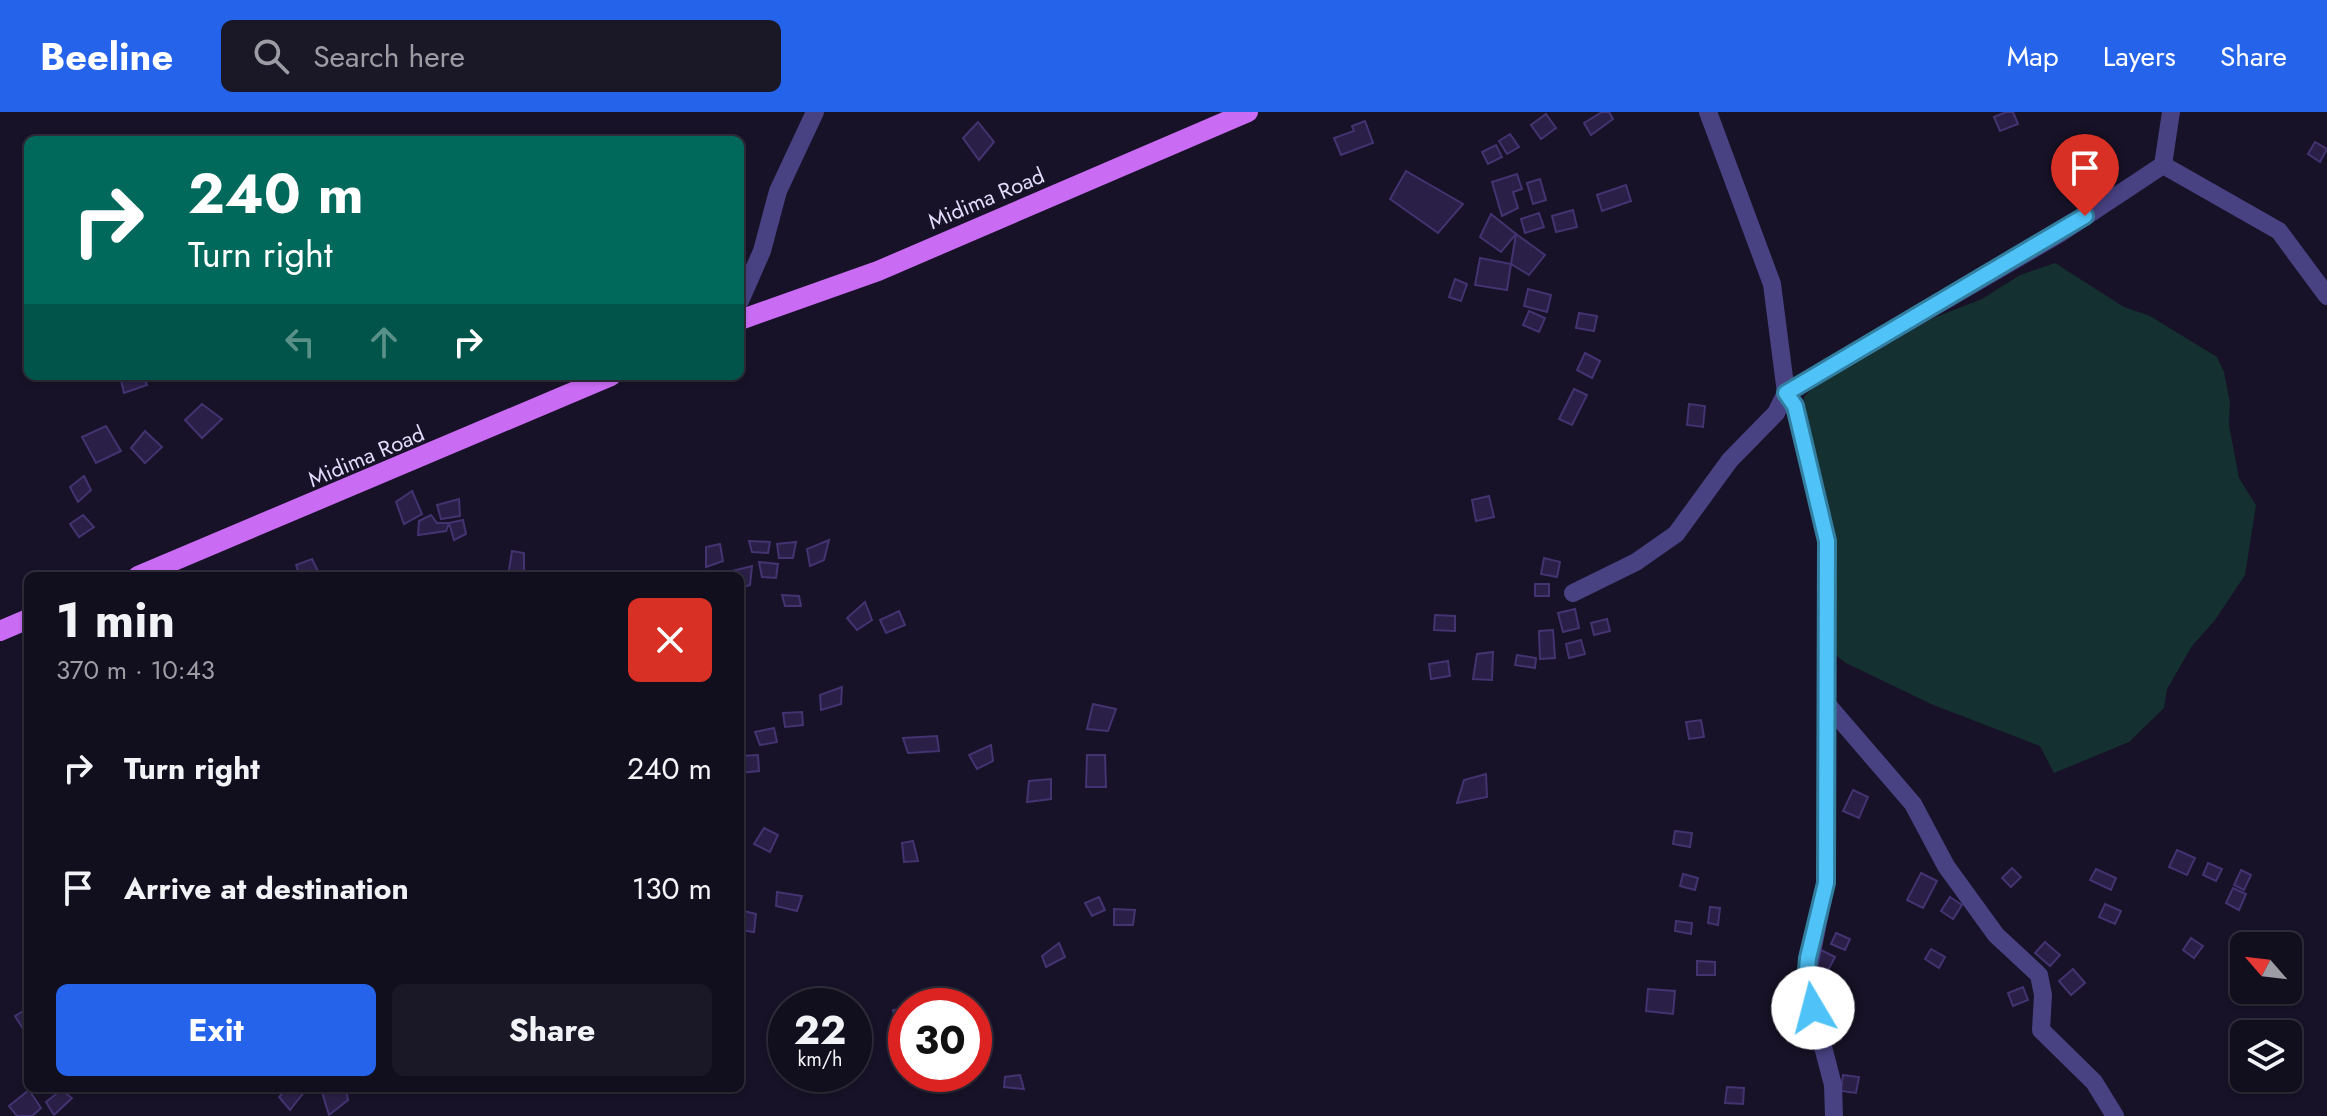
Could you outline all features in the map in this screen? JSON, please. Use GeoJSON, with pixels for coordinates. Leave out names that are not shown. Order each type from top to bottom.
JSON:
{"type":"FeatureCollection","features":[{"type":"Feature","properties":{"kind":"main road","name":"Midima Road"},"geometry":{"type":"LineString","coordinates":[[744,319],[878,271],[1248,112]]}},
{"type":"Feature","properties":{"kind":"main road","name":"Midima Road"},"geometry":{"type":"LineString","coordinates":[[147,572],[602,380]]}},
{"type":"Feature","properties":{"kind":"main road"},"geometry":{"type":"LineString","coordinates":[[0,631],[24,621]]}},
{"type":"Feature","properties":{"kind":"street"},"geometry":{"type":"LineString","coordinates":[[744,292],[762,251],[778,191],[815,112]]}},
{"type":"Feature","properties":{"kind":"street"},"geometry":{"type":"LineString","coordinates":[[1708,112],[1772,284],[1786,393],[1795,406],[1827,541],[1826,883],[1806,982],[1833,1085],[1834,1116]]}},
{"type":"Feature","properties":{"kind":"street"},"geometry":{"type":"LineString","coordinates":[[1573,593],[1636,562],[1676,534],[1730,460],[1776,413],[1786,393],[2059,234],[2163,165],[2171,112]]}},
{"type":"Feature","properties":{"kind":"street"},"geometry":{"type":"LineString","coordinates":[[2163,165],[2279,231],[2327,296]]}},
{"type":"Feature","properties":{"kind":"street"},"geometry":{"type":"LineString","coordinates":[[1826,703],[1913,804],[1946,866],[1996,935],[2039,975],[2043,995],[2041,1030],[2094,1082],[2115,1116]]}},
{"type":"Feature","properties":{"kind":"green space"},"geometry":{"type":"Polygon","coordinates":[[[2055,263],[2124,307],[2150,316],[2217,357],[2224,372],[2230,403],[2229,425],[2239,478],[2256,505],[2245,575],[2215,620],[2192,646],[2167,689],[2164,708],[2129,742],[2054,773],[2040,746],[1931,704],[1846,663],[1833,653],[1801,412],[1804,397],[1812,389],[1864,357],[1931,319],[1982,299],[2020,275],[2055,263]]]}},
{"type":"Feature","properties":{"kind":"building"},"geometry":{"type":"Polygon","coordinates":[[[1602,112],[1609,112],[1613,119],[1591,135],[1584,123],[1602,112]]]}},
{"type":"Feature","properties":{"kind":"building"},"geometry":{"type":"Polygon","coordinates":[[[2013,112],[2018,124],[2000,131],[1994,117],[2013,112]]]}},
{"type":"Feature","properties":{"kind":"building"},"geometry":{"type":"Polygon","coordinates":[[[1546,114],[1556,128],[1541,139],[1531,125],[1546,114]]]}},
{"type":"Feature","properties":{"kind":"building"},"geometry":{"type":"Polygon","coordinates":[[[1365,121],[1373,143],[1341,155],[1334,138],[1354,131],[1352,126],[1365,121]]]}},
{"type":"Feature","properties":{"kind":"building"},"geometry":{"type":"Polygon","coordinates":[[[978,122],[994,142],[979,160],[963,138],[978,122]]]}},
{"type":"Feature","properties":{"kind":"building"},"geometry":{"type":"Polygon","coordinates":[[[1510,134],[1519,147],[1507,154],[1499,141],[1510,134]]]}},
{"type":"Feature","properties":{"kind":"building"},"geometry":{"type":"Polygon","coordinates":[[[2315,142],[2327,149],[2320,162],[2308,154],[2315,142]]]}},
{"type":"Feature","properties":{"kind":"building"},"geometry":{"type":"Polygon","coordinates":[[[1496,145],[1502,157],[1488,164],[1482,152],[1496,145]]]}},
{"type":"Feature","properties":{"kind":"building"},"geometry":{"type":"Polygon","coordinates":[[[1406,171],[1463,204],[1438,233],[1390,199],[1406,171]]]}},
{"type":"Feature","properties":{"kind":"building"},"geometry":{"type":"Polygon","coordinates":[[[1517,174],[1522,189],[1513,192],[1518,208],[1502,216],[1492,182],[1517,174]]]}},
{"type":"Feature","properties":{"kind":"building"},"geometry":{"type":"Polygon","coordinates":[[[1540,179],[1546,200],[1533,204],[1527,183],[1540,179]]]}},
{"type":"Feature","properties":{"kind":"building"},"geometry":{"type":"Polygon","coordinates":[[[1626,185],[1631,201],[1602,211],[1597,195],[1626,185]]]}},
{"type":"Feature","properties":{"kind":"building"},"geometry":{"type":"Polygon","coordinates":[[[1573,210],[1577,227],[1556,232],[1552,216],[1573,210]]]}},
{"type":"Feature","properties":{"kind":"building"},"geometry":{"type":"Polygon","coordinates":[[[1539,213],[1544,227],[1525,233],[1521,219],[1539,213]]]}},
{"type":"Feature","properties":{"kind":"building"},"geometry":{"type":"Polygon","coordinates":[[[1491,214],[1516,234],[1501,252],[1480,237],[1491,214]]]}},
{"type":"Feature","properties":{"kind":"building"},"geometry":{"type":"Polygon","coordinates":[[[1516,234],[1545,255],[1529,275],[1511,264],[1516,234]]]}},
{"type":"Feature","properties":{"kind":"building"},"geometry":{"type":"Polygon","coordinates":[[[1480,258],[1511,264],[1507,290],[1475,285],[1480,258]]]}},
{"type":"Feature","properties":{"kind":"building"},"geometry":{"type":"Polygon","coordinates":[[[1455,279],[1467,284],[1461,301],[1449,297],[1455,279]]]}},
{"type":"Feature","properties":{"kind":"building"},"geometry":{"type":"Polygon","coordinates":[[[1528,289],[1551,295],[1547,312],[1524,306],[1528,289]]]}},
{"type":"Feature","properties":{"kind":"building"},"geometry":{"type":"Polygon","coordinates":[[[1529,311],[1545,318],[1539,332],[1523,325],[1529,311]]]}},
{"type":"Feature","properties":{"kind":"building"},"geometry":{"type":"Polygon","coordinates":[[[1579,313],[1597,316],[1594,331],[1576,328],[1579,313]]]}},
{"type":"Feature","properties":{"kind":"building"},"geometry":{"type":"Polygon","coordinates":[[[1585,353],[1600,361],[1592,378],[1577,370],[1585,353]]]}},
{"type":"Feature","properties":{"kind":"building"},"geometry":{"type":"Polygon","coordinates":[[[121,380],[145,380],[147,385],[124,393],[121,380]]]}},
{"type":"Feature","properties":{"kind":"building"},"geometry":{"type":"Polygon","coordinates":[[[1574,389],[1587,395],[1572,425],[1559,419],[1574,389]]]}},
{"type":"Feature","properties":{"kind":"building"},"geometry":{"type":"Polygon","coordinates":[[[202,404],[222,419],[202,438],[185,420],[202,404]]]}},
{"type":"Feature","properties":{"kind":"building"},"geometry":{"type":"Polygon","coordinates":[[[1689,404],[1705,406],[1703,427],[1687,425],[1689,404]]]}},
{"type":"Feature","properties":{"kind":"building"},"geometry":{"type":"Polygon","coordinates":[[[106,426],[121,451],[96,463],[82,437],[106,426]]]}},
{"type":"Feature","properties":{"kind":"building"},"geometry":{"type":"Polygon","coordinates":[[[145,431],[162,447],[145,463],[131,448],[145,431]]]}},
{"type":"Feature","properties":{"kind":"building"},"geometry":{"type":"Polygon","coordinates":[[[84,476],[91,490],[78,502],[70,487],[84,476]]]}},
{"type":"Feature","properties":{"kind":"building"},"geometry":{"type":"Polygon","coordinates":[[[412,491],[422,514],[404,524],[396,502],[412,491]]]}},
{"type":"Feature","properties":{"kind":"building"},"geometry":{"type":"Polygon","coordinates":[[[1489,496],[1494,517],[1476,521],[1472,500],[1489,496]]]}},
{"type":"Feature","properties":{"kind":"building"},"geometry":{"type":"Polygon","coordinates":[[[459,499],[460,516],[441,519],[437,505],[459,499]]]}},
{"type":"Feature","properties":{"kind":"building"},"geometry":{"type":"Polygon","coordinates":[[[83,515],[94,527],[79,537],[70,524],[83,515]]]}},
{"type":"Feature","properties":{"kind":"building"},"geometry":{"type":"Polygon","coordinates":[[[431,515],[437,523],[449,523],[446,531],[418,535],[419,521],[431,515]]]}},
{"type":"Feature","properties":{"kind":"building"},"geometry":{"type":"Polygon","coordinates":[[[463,520],[466,534],[454,540],[449,523],[463,520]]]}},
{"type":"Feature","properties":{"kind":"building"},"geometry":{"type":"Polygon","coordinates":[[[829,540],[824,560],[810,566],[807,549],[829,540]]]}},
{"type":"Feature","properties":{"kind":"building"},"geometry":{"type":"Polygon","coordinates":[[[749,541],[770,542],[768,553],[752,552],[749,541]]]}},
{"type":"Feature","properties":{"kind":"building"},"geometry":{"type":"Polygon","coordinates":[[[796,542],[793,558],[779,558],[777,544],[796,542]]]}},
{"type":"Feature","properties":{"kind":"building"},"geometry":{"type":"Polygon","coordinates":[[[720,544],[723,561],[706,567],[706,547],[720,544]]]}},
{"type":"Feature","properties":{"kind":"building"},"geometry":{"type":"Polygon","coordinates":[[[512,551],[524,553],[524,572],[509,572],[512,551]]]}},
{"type":"Feature","properties":{"kind":"building"},"geometry":{"type":"Polygon","coordinates":[[[1544,558],[1560,562],[1557,577],[1541,574],[1544,558]]]}},
{"type":"Feature","properties":{"kind":"building"},"geometry":{"type":"Polygon","coordinates":[[[312,559],[318,571],[299,572],[296,565],[312,559]]]}},
{"type":"Feature","properties":{"kind":"building"},"geometry":{"type":"Polygon","coordinates":[[[759,562],[778,564],[776,578],[762,577],[759,562]]]}},
{"type":"Feature","properties":{"kind":"building"},"geometry":{"type":"Polygon","coordinates":[[[752,566],[750,585],[744,587],[744,572],[728,572],[752,566]]]}},
{"type":"Feature","properties":{"kind":"building"},"geometry":{"type":"Polygon","coordinates":[[[1535,584],[1549,584],[1549,596],[1535,596],[1535,584]]]}},
{"type":"Feature","properties":{"kind":"building"},"geometry":{"type":"Polygon","coordinates":[[[782,595],[799,596],[801,606],[785,606],[782,595]]]}},
{"type":"Feature","properties":{"kind":"building"},"geometry":{"type":"Polygon","coordinates":[[[865,602],[872,620],[857,630],[847,618],[865,602]]]}},
{"type":"Feature","properties":{"kind":"building"},"geometry":{"type":"Polygon","coordinates":[[[1575,609],[1579,628],[1563,632],[1558,613],[1575,609]]]}},
{"type":"Feature","properties":{"kind":"building"},"geometry":{"type":"Polygon","coordinates":[[[899,611],[905,625],[886,633],[880,620],[899,611]]]}},
{"type":"Feature","properties":{"kind":"building"},"geometry":{"type":"Polygon","coordinates":[[[1435,615],[1455,616],[1455,631],[1434,630],[1435,615]]]}},
{"type":"Feature","properties":{"kind":"building"},"geometry":{"type":"Polygon","coordinates":[[[1607,619],[1610,631],[1594,635],[1591,623],[1607,619]]]}},
{"type":"Feature","properties":{"kind":"building"},"geometry":{"type":"Polygon","coordinates":[[[1553,630],[1555,658],[1540,659],[1539,631],[1553,630]]]}},
{"type":"Feature","properties":{"kind":"building"},"geometry":{"type":"Polygon","coordinates":[[[1581,640],[1585,654],[1569,658],[1566,644],[1581,640]]]}},
{"type":"Feature","properties":{"kind":"building"},"geometry":{"type":"Polygon","coordinates":[[[1493,652],[1492,680],[1473,679],[1477,654],[1493,652]]]}},
{"type":"Feature","properties":{"kind":"building"},"geometry":{"type":"Polygon","coordinates":[[[1517,655],[1536,658],[1535,668],[1515,665],[1517,655]]]}},
{"type":"Feature","properties":{"kind":"building"},"geometry":{"type":"Polygon","coordinates":[[[1448,661],[1450,676],[1431,679],[1429,664],[1448,661]]]}},
{"type":"Feature","properties":{"kind":"building"},"geometry":{"type":"Polygon","coordinates":[[[842,687],[841,704],[821,710],[820,695],[842,687]]]}},
{"type":"Feature","properties":{"kind":"building"},"geometry":{"type":"Polygon","coordinates":[[[1093,704],[1116,709],[1108,731],[1087,729],[1093,704]]]}},
{"type":"Feature","properties":{"kind":"building"},"geometry":{"type":"Polygon","coordinates":[[[802,712],[803,725],[785,727],[783,713],[802,712]]]}},
{"type":"Feature","properties":{"kind":"building"},"geometry":{"type":"Polygon","coordinates":[[[1701,720],[1704,737],[1689,739],[1686,722],[1701,720]]]}},
{"type":"Feature","properties":{"kind":"building"},"geometry":{"type":"Polygon","coordinates":[[[774,728],[777,742],[760,745],[755,732],[774,728]]]}},
{"type":"Feature","properties":{"kind":"building"},"geometry":{"type":"Polygon","coordinates":[[[937,736],[939,751],[908,753],[903,738],[937,736]]]}},
{"type":"Feature","properties":{"kind":"building"},"geometry":{"type":"Polygon","coordinates":[[[991,745],[993,761],[977,769],[969,755],[991,745]]]}},
{"type":"Feature","properties":{"kind":"building"},"geometry":{"type":"Polygon","coordinates":[[[758,755],[759,771],[744,773],[744,756],[758,755]]]}},
{"type":"Feature","properties":{"kind":"building"},"geometry":{"type":"Polygon","coordinates":[[[1087,755],[1105,755],[1106,787],[1086,787],[1087,755]]]}},
{"type":"Feature","properties":{"kind":"building"},"geometry":{"type":"Polygon","coordinates":[[[1486,774],[1487,797],[1457,803],[1464,780],[1486,774]]]}},
{"type":"Feature","properties":{"kind":"building"},"geometry":{"type":"Polygon","coordinates":[[[1051,779],[1051,799],[1027,802],[1029,781],[1051,779]]]}},
{"type":"Feature","properties":{"kind":"building"},"geometry":{"type":"Polygon","coordinates":[[[1853,790],[1868,797],[1859,818],[1843,811],[1853,790]]]}},
{"type":"Feature","properties":{"kind":"building"},"geometry":{"type":"Polygon","coordinates":[[[764,828],[778,835],[770,852],[754,844],[764,828]]]}},
{"type":"Feature","properties":{"kind":"building"},"geometry":{"type":"Polygon","coordinates":[[[1675,831],[1692,833],[1690,847],[1673,844],[1675,831]]]}},
{"type":"Feature","properties":{"kind":"building"},"geometry":{"type":"Polygon","coordinates":[[[913,841],[918,861],[904,862],[902,843],[913,841]]]}},
{"type":"Feature","properties":{"kind":"building"},"geometry":{"type":"Polygon","coordinates":[[[2177,850],[2195,858],[2187,875],[2169,867],[2177,850]]]}},
{"type":"Feature","properties":{"kind":"building"},"geometry":{"type":"Polygon","coordinates":[[[2208,863],[2222,869],[2216,881],[2203,875],[2208,863]]]}},
{"type":"Feature","properties":{"kind":"building"},"geometry":{"type":"Polygon","coordinates":[[[2012,868],[2021,877],[2011,887],[2002,878],[2012,868]]]}},
{"type":"Feature","properties":{"kind":"building"},"geometry":{"type":"Polygon","coordinates":[[[2096,869],[2116,878],[2111,890],[2090,880],[2096,869]]]}},
{"type":"Feature","properties":{"kind":"building"},"geometry":{"type":"Polygon","coordinates":[[[2241,870],[2251,875],[2244,890],[2234,885],[2241,870]]]}},
{"type":"Feature","properties":{"kind":"building"},"geometry":{"type":"Polygon","coordinates":[[[1921,873],[1937,881],[1923,908],[1907,900],[1921,873]]]}},
{"type":"Feature","properties":{"kind":"building"},"geometry":{"type":"Polygon","coordinates":[[[1683,874],[1698,878],[1695,890],[1680,886],[1683,874]]]}},
{"type":"Feature","properties":{"kind":"building"},"geometry":{"type":"Polygon","coordinates":[[[2233,888],[2246,894],[2239,910],[2226,903],[2233,888]]]}},
{"type":"Feature","properties":{"kind":"building"},"geometry":{"type":"Polygon","coordinates":[[[777,892],[802,896],[797,911],[776,906],[777,892]]]}},
{"type":"Feature","properties":{"kind":"building"},"geometry":{"type":"Polygon","coordinates":[[[1099,897],[1105,910],[1092,916],[1085,903],[1099,897]]]}},
{"type":"Feature","properties":{"kind":"building"},"geometry":{"type":"Polygon","coordinates":[[[1950,897],[1962,905],[1953,919],[1941,911],[1950,897]]]}},
{"type":"Feature","properties":{"kind":"building"},"geometry":{"type":"Polygon","coordinates":[[[2105,904],[2121,911],[2115,924],[2099,917],[2105,904]]]}},
{"type":"Feature","properties":{"kind":"building"},"geometry":{"type":"Polygon","coordinates":[[[1710,907],[1720,908],[1718,925],[1708,923],[1710,907]]]}},
{"type":"Feature","properties":{"kind":"building"},"geometry":{"type":"Polygon","coordinates":[[[1114,909],[1135,910],[1133,925],[1114,925],[1114,909]]]}},
{"type":"Feature","properties":{"kind":"building"},"geometry":{"type":"Polygon","coordinates":[[[744,911],[756,914],[754,932],[744,931],[744,911]]]}},
{"type":"Feature","properties":{"kind":"building"},"geometry":{"type":"Polygon","coordinates":[[[1676,921],[1692,923],[1691,934],[1675,931],[1676,921]]]}},
{"type":"Feature","properties":{"kind":"building"},"geometry":{"type":"Polygon","coordinates":[[[1836,933],[1850,939],[1845,950],[1831,944],[1836,933]]]}},
{"type":"Feature","properties":{"kind":"building"},"geometry":{"type":"Polygon","coordinates":[[[2191,938],[2203,946],[2194,958],[2183,950],[2191,938]]]}},
{"type":"Feature","properties":{"kind":"building"},"geometry":{"type":"Polygon","coordinates":[[[2045,942],[2060,955],[2050,966],[2035,953],[2045,942]]]}},
{"type":"Feature","properties":{"kind":"building"},"geometry":{"type":"Polygon","coordinates":[[[1059,943],[1065,957],[1046,967],[1042,956],[1059,943]]]}},
{"type":"Feature","properties":{"kind":"building"},"geometry":{"type":"Polygon","coordinates":[[[1931,949],[1945,957],[1939,968],[1925,959],[1931,949]]]}},
{"type":"Feature","properties":{"kind":"building"},"geometry":{"type":"Polygon","coordinates":[[[1821,950],[1835,957],[1827,972],[1814,964],[1821,950]]]}},
{"type":"Feature","properties":{"kind":"building"},"geometry":{"type":"Polygon","coordinates":[[[1697,961],[1715,962],[1715,975],[1697,975],[1697,961]]]}},
{"type":"Feature","properties":{"kind":"building"},"geometry":{"type":"Polygon","coordinates":[[[2073,969],[2085,983],[2071,995],[2059,981],[2073,969]]]}},
{"type":"Feature","properties":{"kind":"building"},"geometry":{"type":"Polygon","coordinates":[[[2023,987],[2028,1000],[2013,1006],[2008,993],[2023,987]]]}},
{"type":"Feature","properties":{"kind":"building"},"geometry":{"type":"Polygon","coordinates":[[[1648,989],[1675,991],[1673,1014],[1646,1011],[1648,989]]]}},
{"type":"Feature","properties":{"kind":"building"},"geometry":{"type":"Polygon","coordinates":[[[24,1010],[24,1030],[15,1016],[24,1010]]]}},
{"type":"Feature","properties":{"kind":"building"},"geometry":{"type":"Polygon","coordinates":[[[1020,1075],[1024,1089],[1004,1087],[1005,1077],[1020,1075]]]}},
{"type":"Feature","properties":{"kind":"building"},"geometry":{"type":"Polygon","coordinates":[[[1843,1075],[1859,1077],[1856,1093],[1841,1091],[1843,1075]]]}},
{"type":"Feature","properties":{"kind":"building"},"geometry":{"type":"Polygon","coordinates":[[[1727,1087],[1744,1088],[1743,1104],[1725,1103],[1727,1087]]]}},
{"type":"Feature","properties":{"kind":"building"},"geometry":{"type":"Polygon","coordinates":[[[30,1092],[41,1108],[32,1116],[17,1116],[9,1106],[30,1092]]]}},
{"type":"Feature","properties":{"kind":"building"},"geometry":{"type":"Polygon","coordinates":[[[58,1092],[72,1098],[54,1115],[46,1102],[58,1092]]]}},
{"type":"Feature","properties":{"kind":"building"},"geometry":{"type":"Polygon","coordinates":[[[283,1092],[304,1092],[290,1110],[279,1097],[283,1092]]]}},
{"type":"Feature","properties":{"kind":"building"},"geometry":{"type":"Polygon","coordinates":[[[322,1092],[347,1092],[348,1100],[329,1115],[322,1092]]]}},
{"type":"Feature","properties":{"kind":"route"},"geometry":{"type":"LineString","coordinates":[[1813,1008],[1806,982],[1808,958],[1826,883],[1827,541],[1795,406],[1786,393],[2085,216]]}}]}
